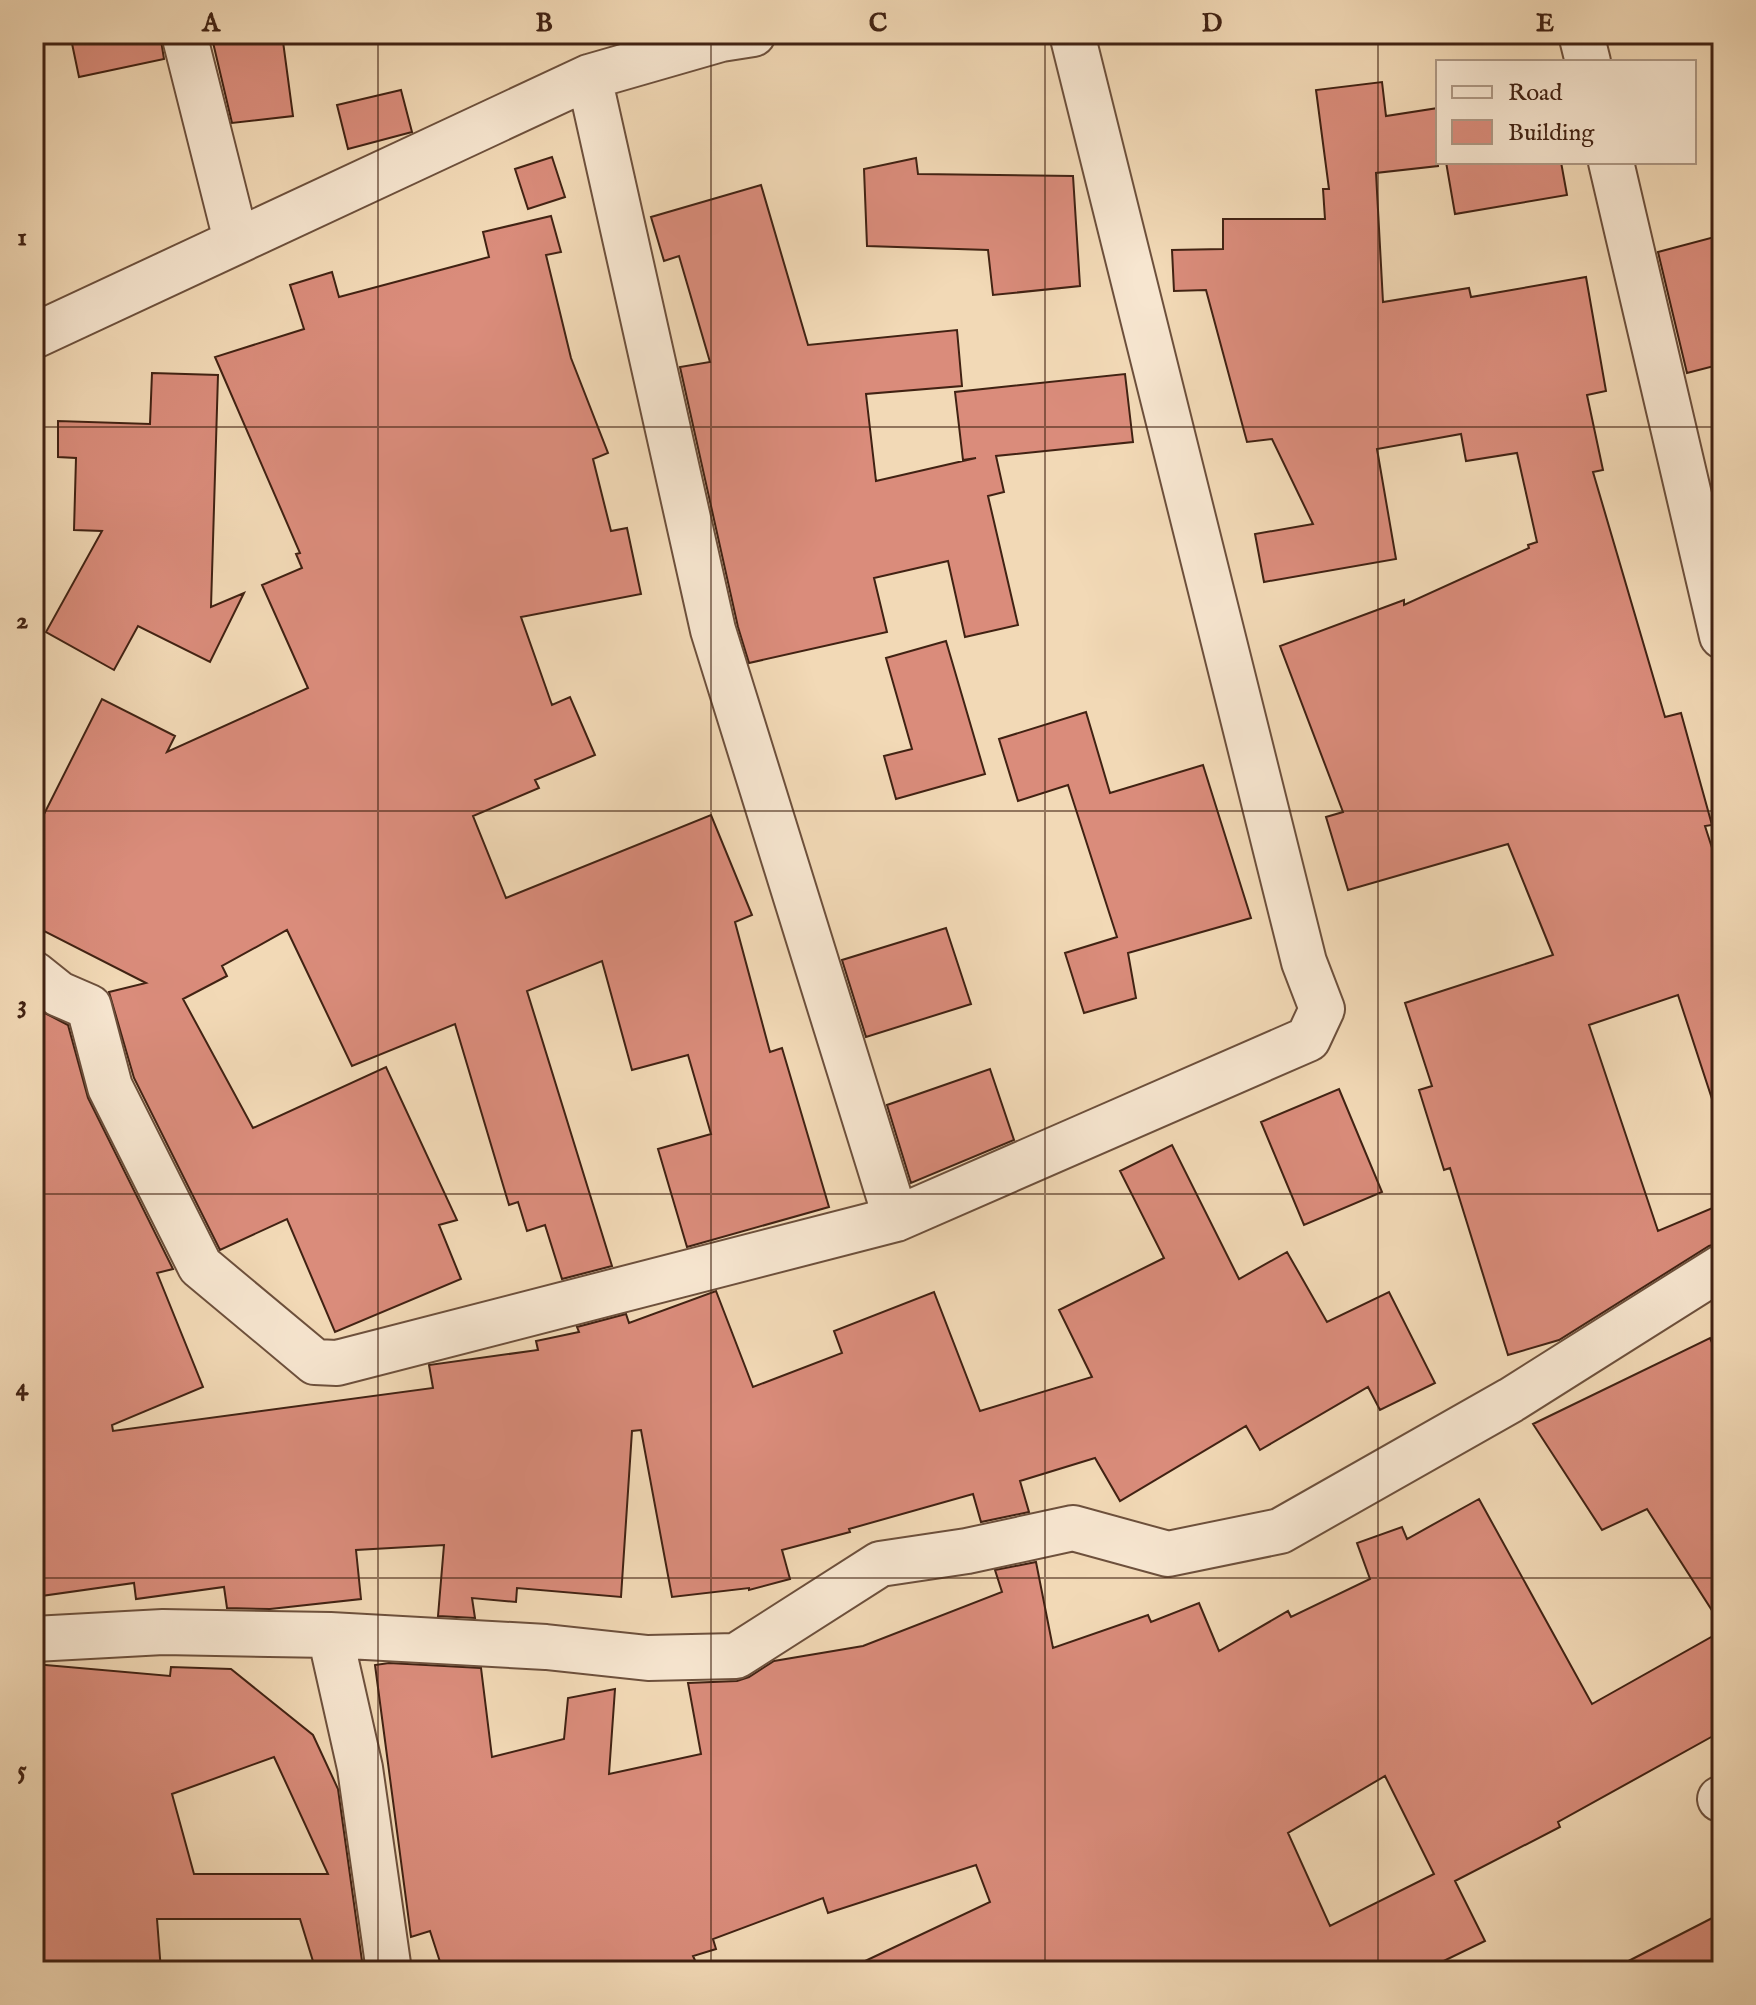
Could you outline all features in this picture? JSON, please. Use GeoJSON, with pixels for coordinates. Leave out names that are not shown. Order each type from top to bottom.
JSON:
{"type":"FeatureCollection","features":[{"type":"Feature","properties":{"kind":"street"},"geometry":{"type":"LineString","coordinates":[[184,34],[236,240]]}},
{"type":"Feature","properties":{"kind":"street"},"geometry":{"type":"LineString","coordinates":[[34,336],[589,77],[721,39],[753,34]]}},
{"type":"Feature","properties":{"kind":"street"},"geometry":{"type":"LineString","coordinates":[[34,974],[59,994],[89,1007],[110,1087],[200,1266],[315,1362],[337,1363],[896,1219],[1308,1039],[1322,1009],[1300,947],[1072,34]]}},
{"type":"Feature","properties":{"kind":"street"},"geometry":{"type":"LineString","coordinates":[[1581,34],[1588,60]]}},
{"type":"Feature","properties":{"kind":"street"},"geometry":{"type":"LineString","coordinates":[[589,77],[713,630],[896,1219]]}},
{"type":"Feature","properties":{"kind":"street"},"geometry":{"type":"LineString","coordinates":[[1611,164],[1722,636]]}},
{"type":"Feature","properties":{"kind":"street"},"geometry":{"type":"LineString","coordinates":[[34,1639],[163,1632],[330,1635],[546,1647],[648,1658],[736,1656],[880,1564],[967,1551],[1073,1528],[1168,1554],[1280,1531],[1511,1400],[1722,1267]]}},
{"type":"Feature","properties":{"kind":"street"},"geometry":{"type":"LineString","coordinates":[[330,1635],[360,1768],[389,1971]]}},
{"type":"Feature","properties":{"kind":"building"},"geometry":{"type":"Polygon","coordinates":[[[70,34],[160,34],[164,59],[79,77],[70,34]]]}},
{"type":"Feature","properties":{"kind":"building"},"geometry":{"type":"Polygon","coordinates":[[[211,34],[282,34],[293,116],[232,123],[211,34]]]}},
{"type":"Feature","properties":{"kind":"building"},"geometry":{"type":"Polygon","coordinates":[[[1382,82],[1386,116],[1436,108],[1438,166],[1376,173],[1383,302],[1469,288],[1471,297],[1586,277],[1606,391],[1587,395],[1603,470],[1593,472],[1665,717],[1681,713],[1712,825],[1705,826],[1722,879],[1722,1103],[1714,1105],[1678,995],[1589,1025],[1658,1231],[1722,1204],[1722,1242],[1709,1246],[1559,1340],[1508,1355],[1450,1168],[1444,1170],[1419,1090],[1432,1086],[1405,1003],[1553,955],[1508,844],[1348,890],[1326,817],[1343,812],[1280,646],[1404,600],[1404,605],[1537,542],[1517,453],[1466,461],[1461,434],[1377,449],[1396,559],[1264,582],[1255,534],[1313,524],[1272,439],[1247,442],[1206,290],[1174,291],[1172,250],[1223,249],[1223,219],[1325,219],[1323,189],[1329,189],[1316,90],[1382,82]]]}},
{"type":"Feature","properties":{"kind":"building"},"geometry":{"type":"Polygon","coordinates":[[[401,90],[412,132],[348,149],[337,105],[401,90]]]}},
{"type":"Feature","properties":{"kind":"building"},"geometry":{"type":"Polygon","coordinates":[[[552,157],[565,197],[528,209],[515,169],[552,157]]]}},
{"type":"Feature","properties":{"kind":"building"},"geometry":{"type":"Polygon","coordinates":[[[916,158],[918,174],[1073,176],[1080,286],[993,295],[988,250],[867,246],[864,169],[916,158]]]}},
{"type":"Feature","properties":{"kind":"building"},"geometry":{"type":"Polygon","coordinates":[[[1446,164],[1561,164],[1567,195],[1455,214],[1446,164]]]}},
{"type":"Feature","properties":{"kind":"building"},"geometry":{"type":"Polygon","coordinates":[[[761,185],[808,345],[957,330],[962,386],[866,394],[876,481],[976,458],[963,460],[955,392],[1125,374],[1133,442],[996,456],[1004,492],[988,496],[1018,625],[965,637],[948,561],[874,578],[887,632],[749,663],[738,627],[680,367],[710,362],[679,256],[664,261],[651,217],[761,185]]]}},
{"type":"Feature","properties":{"kind":"building"},"geometry":{"type":"Polygon","coordinates":[[[551,216],[561,252],[546,255],[571,358],[608,453],[593,459],[611,531],[627,528],[641,594],[521,617],[552,705],[570,697],[595,755],[535,780],[539,788],[473,816],[506,898],[711,815],[752,915],[735,922],[770,1052],[782,1048],[829,1207],[687,1247],[658,1149],[711,1134],[688,1055],[632,1070],[602,961],[527,991],[612,1266],[562,1279],[545,1225],[527,1231],[518,1202],[509,1205],[455,1024],[352,1066],[287,930],[222,966],[227,976],[183,999],[253,1128],[386,1067],[457,1220],[439,1225],[461,1279],[335,1332],[287,1219],[220,1250],[134,1078],[109,992],[146,983],[34,926],[34,834],[102,699],[175,736],[167,752],[308,688],[262,585],[302,568],[296,554],[300,553],[215,357],[304,329],[290,285],[332,272],[339,297],[489,257],[483,232],[551,216]]]}},
{"type":"Feature","properties":{"kind":"building"},"geometry":{"type":"Polygon","coordinates":[[[1722,235],[1722,364],[1687,373],[1658,252],[1722,235]]]}},
{"type":"Feature","properties":{"kind":"building"},"geometry":{"type":"Polygon","coordinates":[[[152,373],[218,375],[211,607],[244,593],[210,662],[138,626],[114,670],[46,632],[102,531],[74,530],[76,458],[58,457],[58,421],[150,424],[152,373]]]}},
{"type":"Feature","properties":{"kind":"building"},"geometry":{"type":"Polygon","coordinates":[[[946,641],[985,774],[896,799],[884,756],[912,749],[886,658],[946,641]]]}},
{"type":"Feature","properties":{"kind":"building"},"geometry":{"type":"Polygon","coordinates":[[[1086,712],[1110,793],[1203,765],[1251,918],[1128,953],[1136,998],[1084,1013],[1065,953],[1117,937],[1068,785],[1018,801],[999,739],[1086,712]]]}},
{"type":"Feature","properties":{"kind":"building"},"geometry":{"type":"Polygon","coordinates":[[[946,928],[971,1004],[866,1037],[842,960],[946,928]]]}},
{"type":"Feature","properties":{"kind":"building"},"geometry":{"type":"Polygon","coordinates":[[[34,1010],[68,1025],[88,1098],[173,1269],[157,1273],[203,1387],[112,1425],[113,1431],[433,1388],[429,1365],[538,1350],[536,1341],[579,1332],[577,1327],[626,1314],[629,1323],[716,1291],[753,1387],[842,1353],[834,1331],[934,1292],[980,1411],[1092,1377],[1059,1310],[1164,1258],[1120,1171],[1172,1145],[1239,1279],[1287,1252],[1327,1322],[1389,1292],[1435,1383],[1380,1410],[1368,1387],[1260,1450],[1246,1426],[1120,1501],[1095,1458],[1020,1481],[1029,1512],[981,1522],[973,1494],[849,1529],[850,1532],[782,1550],[790,1579],[749,1590],[672,1597],[641,1430],[632,1431],[621,1597],[517,1588],[516,1602],[472,1598],[475,1618],[438,1616],[444,1545],[356,1550],[361,1599],[270,1609],[227,1608],[224,1587],[136,1599],[134,1583],[34,1597],[34,1010]]]}},
{"type":"Feature","properties":{"kind":"building"},"geometry":{"type":"Polygon","coordinates":[[[990,1069],[1014,1140],[911,1183],[887,1105],[990,1069]]]}},
{"type":"Feature","properties":{"kind":"building"},"geometry":{"type":"Polygon","coordinates":[[[1339,1089],[1382,1192],[1304,1225],[1261,1122],[1339,1089]]]}},
{"type":"Feature","properties":{"kind":"building"},"geometry":{"type":"Polygon","coordinates":[[[1710,1338],[1722,1366],[1722,1626],[1647,1509],[1602,1530],[1533,1424],[1710,1338]]]}},
{"type":"Feature","properties":{"kind":"building"},"geometry":{"type":"Polygon","coordinates":[[[1479,1499],[1592,1704],[1722,1631],[1722,1731],[1558,1822],[1560,1827],[1455,1881],[1485,1941],[1423,1971],[844,1971],[990,1902],[976,1865],[828,1913],[823,1898],[713,1939],[716,1949],[693,1956],[700,1971],[443,1971],[430,1931],[411,1937],[375,1665],[481,1668],[492,1757],[564,1739],[568,1698],[615,1689],[609,1774],[701,1754],[688,1683],[737,1681],[774,1661],[863,1646],[1002,1592],[995,1570],[1036,1562],[1053,1648],[1148,1615],[1151,1622],[1199,1603],[1219,1651],[1288,1611],[1291,1617],[1370,1579],[1357,1543],[1402,1527],[1407,1539],[1479,1499]],[[1385,1776],[1288,1833],[1330,1926],[1434,1874],[1385,1776]]]}},
{"type":"Feature","properties":{"kind":"building"},"geometry":{"type":"Polygon","coordinates":[[[34,1664],[170,1676],[171,1667],[231,1669],[313,1735],[338,1789],[362,1961],[328,1971],[316,1971],[300,1919],[157,1919],[161,1971],[37,1971],[34,1945],[34,1664]],[[274,1757],[172,1794],[194,1874],[328,1874],[274,1757]]]}},
{"type":"Feature","properties":{"kind":"building"},"geometry":{"type":"Polygon","coordinates":[[[1722,1913],[1722,1971],[1609,1971],[1722,1913]]]}}]}
